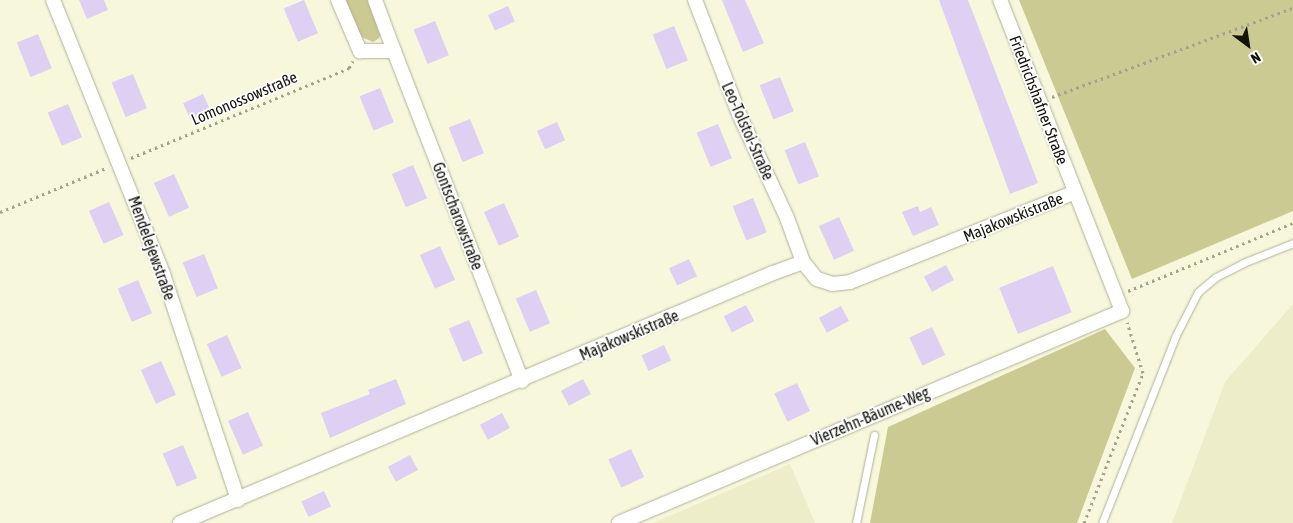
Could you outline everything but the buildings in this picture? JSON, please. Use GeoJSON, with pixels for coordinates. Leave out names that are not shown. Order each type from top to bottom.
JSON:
{"type":"FeatureCollection","features":[{"type":"Feature","properties":{"kind":"street","name":"Mendelejewstraße"},"geometry":{"type":"LineString","coordinates":[[53,0],[163,274],[238,500]]}},
{"type":"Feature","properties":{"kind":"street"},"geometry":{"type":"LineString","coordinates":[[338,0],[360,51],[394,51]]}},
{"type":"Feature","properties":{"kind":"street","name":"Gontscharowstraße"},"geometry":{"type":"LineString","coordinates":[[375,0],[522,381]]}},
{"type":"Feature","properties":{"kind":"street","name":"Leo-Tolstoi-Straße"},"geometry":{"type":"LineString","coordinates":[[695,0],[739,114],[787,218],[803,262]]}},
{"type":"Feature","properties":{"kind":"street","name":"Friedrichshafner Straße"},"geometry":{"type":"LineString","coordinates":[[1000,0],[1122,312]]}},
{"type":"Feature","properties":{"kind":"street","name":"Majakowskistraße"},"geometry":{"type":"LineString","coordinates":[[180,523],[803,262],[817,280],[832,284],[850,282],[1074,192]]}},
{"type":"Feature","properties":{"kind":"street","name":"Vierzehn-Bäume-Weg"},"geometry":{"type":"LineString","coordinates":[[619,523],[1122,312]]}},
{"type":"Feature","properties":{"kind":"lane"},"geometry":{"type":"LineString","coordinates":[[1102,523],[1176,335],[1198,292],[1216,277],[1243,263],[1293,243]]}},
{"type":"Feature","properties":{"kind":"lane"},"geometry":{"type":"LineString","coordinates":[[856,523],[874,435]]}},
{"type":"Feature","properties":{"kind":"path"},"geometry":{"type":"LineString","coordinates":[[1040,102],[1293,8]]}},
{"type":"Feature","properties":{"kind":"path","name":"Lomonossowstraße"},"geometry":{"type":"LineString","coordinates":[[130,158],[349,68],[360,51]]}},
{"type":"Feature","properties":{"kind":"path"},"geometry":{"type":"LineString","coordinates":[[0,212],[113,165]]}},
{"type":"Feature","properties":{"kind":"path"},"geometry":{"type":"LineString","coordinates":[[1116,296],[1293,223]]}},
{"type":"Feature","properties":{"kind":"path"},"geometry":{"type":"LineString","coordinates":[[1084,523],[1143,374],[1122,312]]}},
{"type":"Feature","properties":{"kind":"shaded area"},"geometry":{"type":"Polygon","coordinates":[[[345,0],[371,0],[381,34],[378,39],[373,42],[359,36],[345,0]]]}},
{"type":"Feature","properties":{"kind":"shaded area"},"geometry":{"type":"Polygon","coordinates":[[[1019,0],[1293,0],[1293,211],[1132,279],[1019,0]]]}},
{"type":"Feature","properties":{"kind":"shaded area"},"geometry":{"type":"Polygon","coordinates":[[[1293,304],[1293,523],[1172,523],[1225,382],[1293,304]]]}},
{"type":"Feature","properties":{"kind":"shaded area"},"geometry":{"type":"Polygon","coordinates":[[[1105,329],[1135,368],[1077,523],[870,523],[888,427],[1105,329]]]}},
{"type":"Feature","properties":{"kind":"shaded area"},"geometry":{"type":"Polygon","coordinates":[[[790,464],[815,523],[653,523],[790,464]]]}}]}
